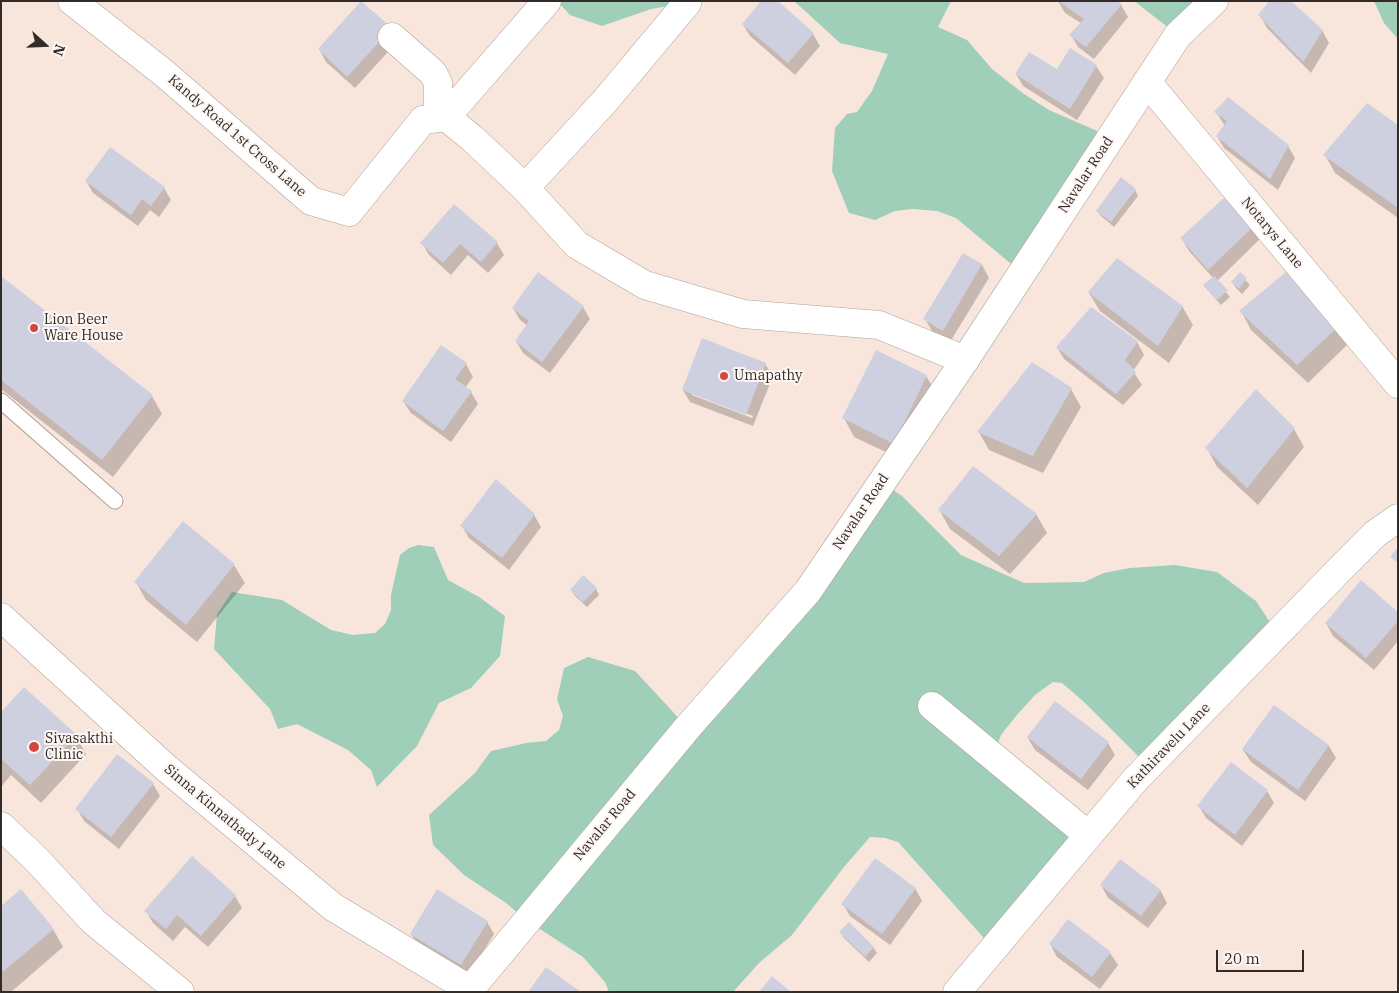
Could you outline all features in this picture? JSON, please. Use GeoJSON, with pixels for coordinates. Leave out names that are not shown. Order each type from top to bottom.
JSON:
{"type":"FeatureCollection","features":[{"type":"Feature","properties":{"kind":"street","name":"Kandy Road 1st Cross Lane"},"geometry":{"type":"LineString","coordinates":[[72,1],[165,74],[311,201],[350,212],[423,120],[442,117]]}},
{"type":"Feature","properties":{"kind":"street"},"geometry":{"type":"LineString","coordinates":[[442,117],[547,1]]}},
{"type":"Feature","properties":{"kind":"street","name":"Navalar Road"},"geometry":{"type":"LineString","coordinates":[[468,991],[688,727],[808,591],[965,360],[1178,34],[1214,1]]}},
{"type":"Feature","properties":{"kind":"street"},"geometry":{"type":"LineString","coordinates":[[525,188],[605,101],[687,3]]}},
{"type":"Feature","properties":{"kind":"street"},"geometry":{"type":"LineString","coordinates":[[392,37],[433,73],[438,83],[442,117],[473,139],[525,188],[577,245],[644,285],[743,314],[879,325],[965,360]]}},
{"type":"Feature","properties":{"kind":"street","name":"Notarys Lane"},"geometry":{"type":"LineString","coordinates":[[1147,82],[1398,384]]}},
{"type":"Feature","properties":{"kind":"street","name":"Kathiravelu Lane"},"geometry":{"type":"LineString","coordinates":[[958,992],[1135,780],[1375,534],[1398,518]]}},
{"type":"Feature","properties":{"kind":"street","name":"Sinna Kinnathady Lane"},"geometry":{"type":"LineString","coordinates":[[1,617],[166,767],[332,907],[468,991]]}},
{"type":"Feature","properties":{"kind":"street"},"geometry":{"type":"LineString","coordinates":[[932,706],[1088,835]]}},
{"type":"Feature","properties":{"kind":"street"},"geometry":{"type":"LineString","coordinates":[[1,826],[37,860],[93,921],[180,992]]}},
{"type":"Feature","properties":{"kind":"lane"},"geometry":{"type":"LineString","coordinates":[[1,401],[115,501]]}},
{"type":"Feature","properties":{"kind":"green space"},"geometry":{"type":"Polygon","coordinates":[[[557,1],[716,1],[687,3],[651,9],[602,26],[570,15],[557,1]]]}},
{"type":"Feature","properties":{"kind":"green space"},"geometry":{"type":"Polygon","coordinates":[[[794,1],[951,1],[938,27],[967,40],[992,69],[1024,94],[1049,110],[1111,137],[1022,273],[956,218],[937,211],[912,209],[895,211],[875,220],[849,213],[832,171],[835,128],[847,114],[857,112],[872,91],[888,54],[840,43],[794,1]]]}},
{"type":"Feature","properties":{"kind":"green space"},"geometry":{"type":"Polygon","coordinates":[[[1134,1],[1214,1],[1178,35],[1134,1]]]}},
{"type":"Feature","properties":{"kind":"green space"},"geometry":{"type":"Polygon","coordinates":[[[1374,1],[1398,1],[1398,39],[1384,23],[1374,1]]]}},
{"type":"Feature","properties":{"kind":"green space"},"geometry":{"type":"Polygon","coordinates":[[[881,482],[902,496],[961,555],[1024,583],[1084,582],[1104,573],[1130,568],[1175,565],[1217,572],[1256,601],[1277,633],[1148,766],[1083,701],[1062,683],[1053,682],[1035,695],[1016,716],[1001,735],[993,756],[1088,835],[992,950],[983,937],[898,842],[885,838],[870,837],[844,867],[792,935],[759,963],[733,992],[609,992],[605,982],[583,957],[526,920],[506,903],[464,875],[433,845],[429,815],[475,773],[491,751],[526,743],[546,741],[559,730],[563,716],[557,699],[564,668],[588,657],[635,671],[687,727],[881,482]]]}},
{"type":"Feature","properties":{"kind":"green space"},"geometry":{"type":"Polygon","coordinates":[[[418,545],[434,547],[448,580],[479,597],[505,616],[500,656],[471,688],[439,703],[417,746],[377,787],[371,770],[348,750],[297,724],[278,729],[270,709],[214,649],[217,614],[232,592],[282,600],[331,630],[353,635],[375,633],[385,624],[391,610],[391,595],[400,555],[409,548],[418,545]]]}},
{"type":"Feature","properties":{"kind":"building"},"geometry":{"type":"Polygon","coordinates":[[[361,1],[392,28],[347,77],[318,49],[361,1]]]}},
{"type":"Feature","properties":{"kind":"building"},"geometry":{"type":"Polygon","coordinates":[[[761,1],[778,1],[814,33],[788,63],[742,24],[761,1]]]}},
{"type":"Feature","properties":{"kind":"building"},"geometry":{"type":"Polygon","coordinates":[[[1058,1],[1118,1],[1122,4],[1086,47],[1069,35],[1084,19],[1058,1]]]}},
{"type":"Feature","properties":{"kind":"building"},"geometry":{"type":"Polygon","coordinates":[[[1269,1],[1291,1],[1323,30],[1303,62],[1258,15],[1269,1]]]}},
{"type":"Feature","properties":{"kind":"building"},"geometry":{"type":"Polygon","coordinates":[[[1070,48],[1097,65],[1070,109],[1015,74],[1029,52],[1057,69],[1070,48]]]}},
{"type":"Feature","properties":{"kind":"building"},"geometry":{"type":"Polygon","coordinates":[[[1228,97],[1289,145],[1270,179],[1216,136],[1227,121],[1214,112],[1228,97]]]}},
{"type":"Feature","properties":{"kind":"building"},"geometry":{"type":"Polygon","coordinates":[[[1367,103],[1398,125],[1398,208],[1323,155],[1367,103]]]}},
{"type":"Feature","properties":{"kind":"building"},"geometry":{"type":"Polygon","coordinates":[[[110,147],[165,187],[151,206],[142,199],[131,215],[85,181],[110,147]]]}},
{"type":"Feature","properties":{"kind":"building"},"geometry":{"type":"Polygon","coordinates":[[[1121,177],[1136,189],[1111,222],[1096,211],[1121,177]]]}},
{"type":"Feature","properties":{"kind":"building"},"geometry":{"type":"Polygon","coordinates":[[[1224,198],[1255,225],[1208,270],[1180,238],[1224,198]]]}},
{"type":"Feature","properties":{"kind":"building"},"geometry":{"type":"Polygon","coordinates":[[[454,204],[498,242],[481,262],[460,244],[443,263],[420,243],[454,204]]]}},
{"type":"Feature","properties":{"kind":"building"},"geometry":{"type":"Polygon","coordinates":[[[963,253],[982,264],[943,331],[923,319],[963,253]]]}},
{"type":"Feature","properties":{"kind":"building"},"geometry":{"type":"Polygon","coordinates":[[[1117,258],[1183,306],[1158,346],[1088,292],[1117,258]]]}},
{"type":"Feature","properties":{"kind":"building"},"geometry":{"type":"Polygon","coordinates":[[[1292,267],[1340,325],[1297,365],[1239,311],[1292,267]]]}},
{"type":"Feature","properties":{"kind":"building"},"geometry":{"type":"Polygon","coordinates":[[[538,272],[584,306],[542,362],[515,341],[529,321],[512,308],[538,272]]]}},
{"type":"Feature","properties":{"kind":"building"},"geometry":{"type":"Polygon","coordinates":[[[1240,272],[1247,278],[1239,289],[1231,282],[1240,272]]]}},
{"type":"Feature","properties":{"kind":"building","name":"Lion Beer Ware House"},"geometry":{"type":"Polygon","coordinates":[[[1,276],[153,395],[102,460],[1,380],[1,276]]]}},
{"type":"Feature","properties":{"kind":"building"},"geometry":{"type":"Polygon","coordinates":[[[1214,276],[1228,290],[1217,300],[1203,285],[1214,276]]]}},
{"type":"Feature","properties":{"kind":"building"},"geometry":{"type":"Polygon","coordinates":[[[1091,307],[1138,341],[1125,360],[1136,372],[1116,394],[1056,347],[1091,307]]]}},
{"type":"Feature","properties":{"kind":"building","name":"Umapathy"},"geometry":{"type":"Polygon","coordinates":[[[702,338],[766,363],[746,415],[682,390],[702,338]]]}},
{"type":"Feature","properties":{"kind":"building"},"geometry":{"type":"Polygon","coordinates":[[[441,345],[467,363],[455,379],[472,391],[443,431],[402,401],[441,345]]]}},
{"type":"Feature","properties":{"kind":"building"},"geometry":{"type":"Polygon","coordinates":[[[876,350],[927,375],[894,444],[842,418],[876,350]]]}},
{"type":"Feature","properties":{"kind":"building"},"geometry":{"type":"Polygon","coordinates":[[[1032,362],[1072,388],[1033,456],[977,432],[1032,362]]]}},
{"type":"Feature","properties":{"kind":"building"},"geometry":{"type":"Polygon","coordinates":[[[1256,389],[1295,428],[1247,488],[1205,448],[1256,389]]]}},
{"type":"Feature","properties":{"kind":"building"},"geometry":{"type":"Polygon","coordinates":[[[973,466],[1037,514],[999,556],[938,510],[973,466]]]}},
{"type":"Feature","properties":{"kind":"building"},"geometry":{"type":"Polygon","coordinates":[[[496,479],[535,514],[502,558],[460,526],[496,479]]]}},
{"type":"Feature","properties":{"kind":"building"},"geometry":{"type":"Polygon","coordinates":[[[183,521],[235,564],[186,625],[134,582],[183,521]]]}},
{"type":"Feature","properties":{"kind":"building"},"geometry":{"type":"Polygon","coordinates":[[[1398,547],[1398,563],[1390,557],[1398,547]]]}},
{"type":"Feature","properties":{"kind":"building"},"geometry":{"type":"Polygon","coordinates":[[[583,575],[597,588],[583,602],[570,590],[583,575]]]}},
{"type":"Feature","properties":{"kind":"building"},"geometry":{"type":"Polygon","coordinates":[[[1361,580],[1398,612],[1398,621],[1366,658],[1325,623],[1361,580]]]}},
{"type":"Feature","properties":{"kind":"building","name":"Sivasakthi Clinic"},"geometry":{"type":"Polygon","coordinates":[[[24,687],[77,735],[30,785],[1,759],[1,712],[24,687]]]}},
{"type":"Feature","properties":{"kind":"building"},"geometry":{"type":"Polygon","coordinates":[[[1055,701],[1109,742],[1081,779],[1027,737],[1055,701]]]}},
{"type":"Feature","properties":{"kind":"building"},"geometry":{"type":"Polygon","coordinates":[[[1274,705],[1329,745],[1298,790],[1242,749],[1274,705]]]}},
{"type":"Feature","properties":{"kind":"building"},"geometry":{"type":"Polygon","coordinates":[[[117,754],[154,783],[111,837],[75,809],[117,754]]]}},
{"type":"Feature","properties":{"kind":"building"},"geometry":{"type":"Polygon","coordinates":[[[1231,762],[1268,790],[1235,835],[1197,806],[1231,762]]]}},
{"type":"Feature","properties":{"kind":"building"},"geometry":{"type":"Polygon","coordinates":[[[192,856],[236,895],[201,936],[177,915],[166,929],[144,911],[192,856]]]}},
{"type":"Feature","properties":{"kind":"building"},"geometry":{"type":"Polygon","coordinates":[[[875,858],[916,888],[882,934],[841,904],[875,858]]]}},
{"type":"Feature","properties":{"kind":"building"},"geometry":{"type":"Polygon","coordinates":[[[1120,859],[1161,890],[1141,916],[1100,885],[1120,859]]]}},
{"type":"Feature","properties":{"kind":"building"},"geometry":{"type":"Polygon","coordinates":[[[21,889],[54,929],[1,973],[1,906],[21,889]]]}},
{"type":"Feature","properties":{"kind":"building"},"geometry":{"type":"Polygon","coordinates":[[[437,889],[488,921],[461,965],[410,934],[437,889]]]}},
{"type":"Feature","properties":{"kind":"building"},"geometry":{"type":"Polygon","coordinates":[[[1068,919],[1111,952],[1092,977],[1049,944],[1068,919]]]}},
{"type":"Feature","properties":{"kind":"building"},"geometry":{"type":"Polygon","coordinates":[[[849,922],[874,947],[865,957],[839,932],[849,922]]]}},
{"type":"Feature","properties":{"kind":"building"},"geometry":{"type":"Polygon","coordinates":[[[546,967],[581,992],[528,992],[546,967]]]}},
{"type":"Feature","properties":{"kind":"building"},"geometry":{"type":"Polygon","coordinates":[[[772,976],[791,992],[759,992],[772,976]]]}},
{"type":"Feature","properties":{"kind":"place","name":"Lion Beer Ware House"},"geometry":{"type":"Point","coordinates":[34,328]}},
{"type":"Feature","properties":{"kind":"place","name":"Umapathy"},"geometry":{"type":"Point","coordinates":[724,376]}},
{"type":"Feature","properties":{"kind":"place","name":"Sivasakthi Clinic"},"geometry":{"type":"Point","coordinates":[34,747]}}]}
